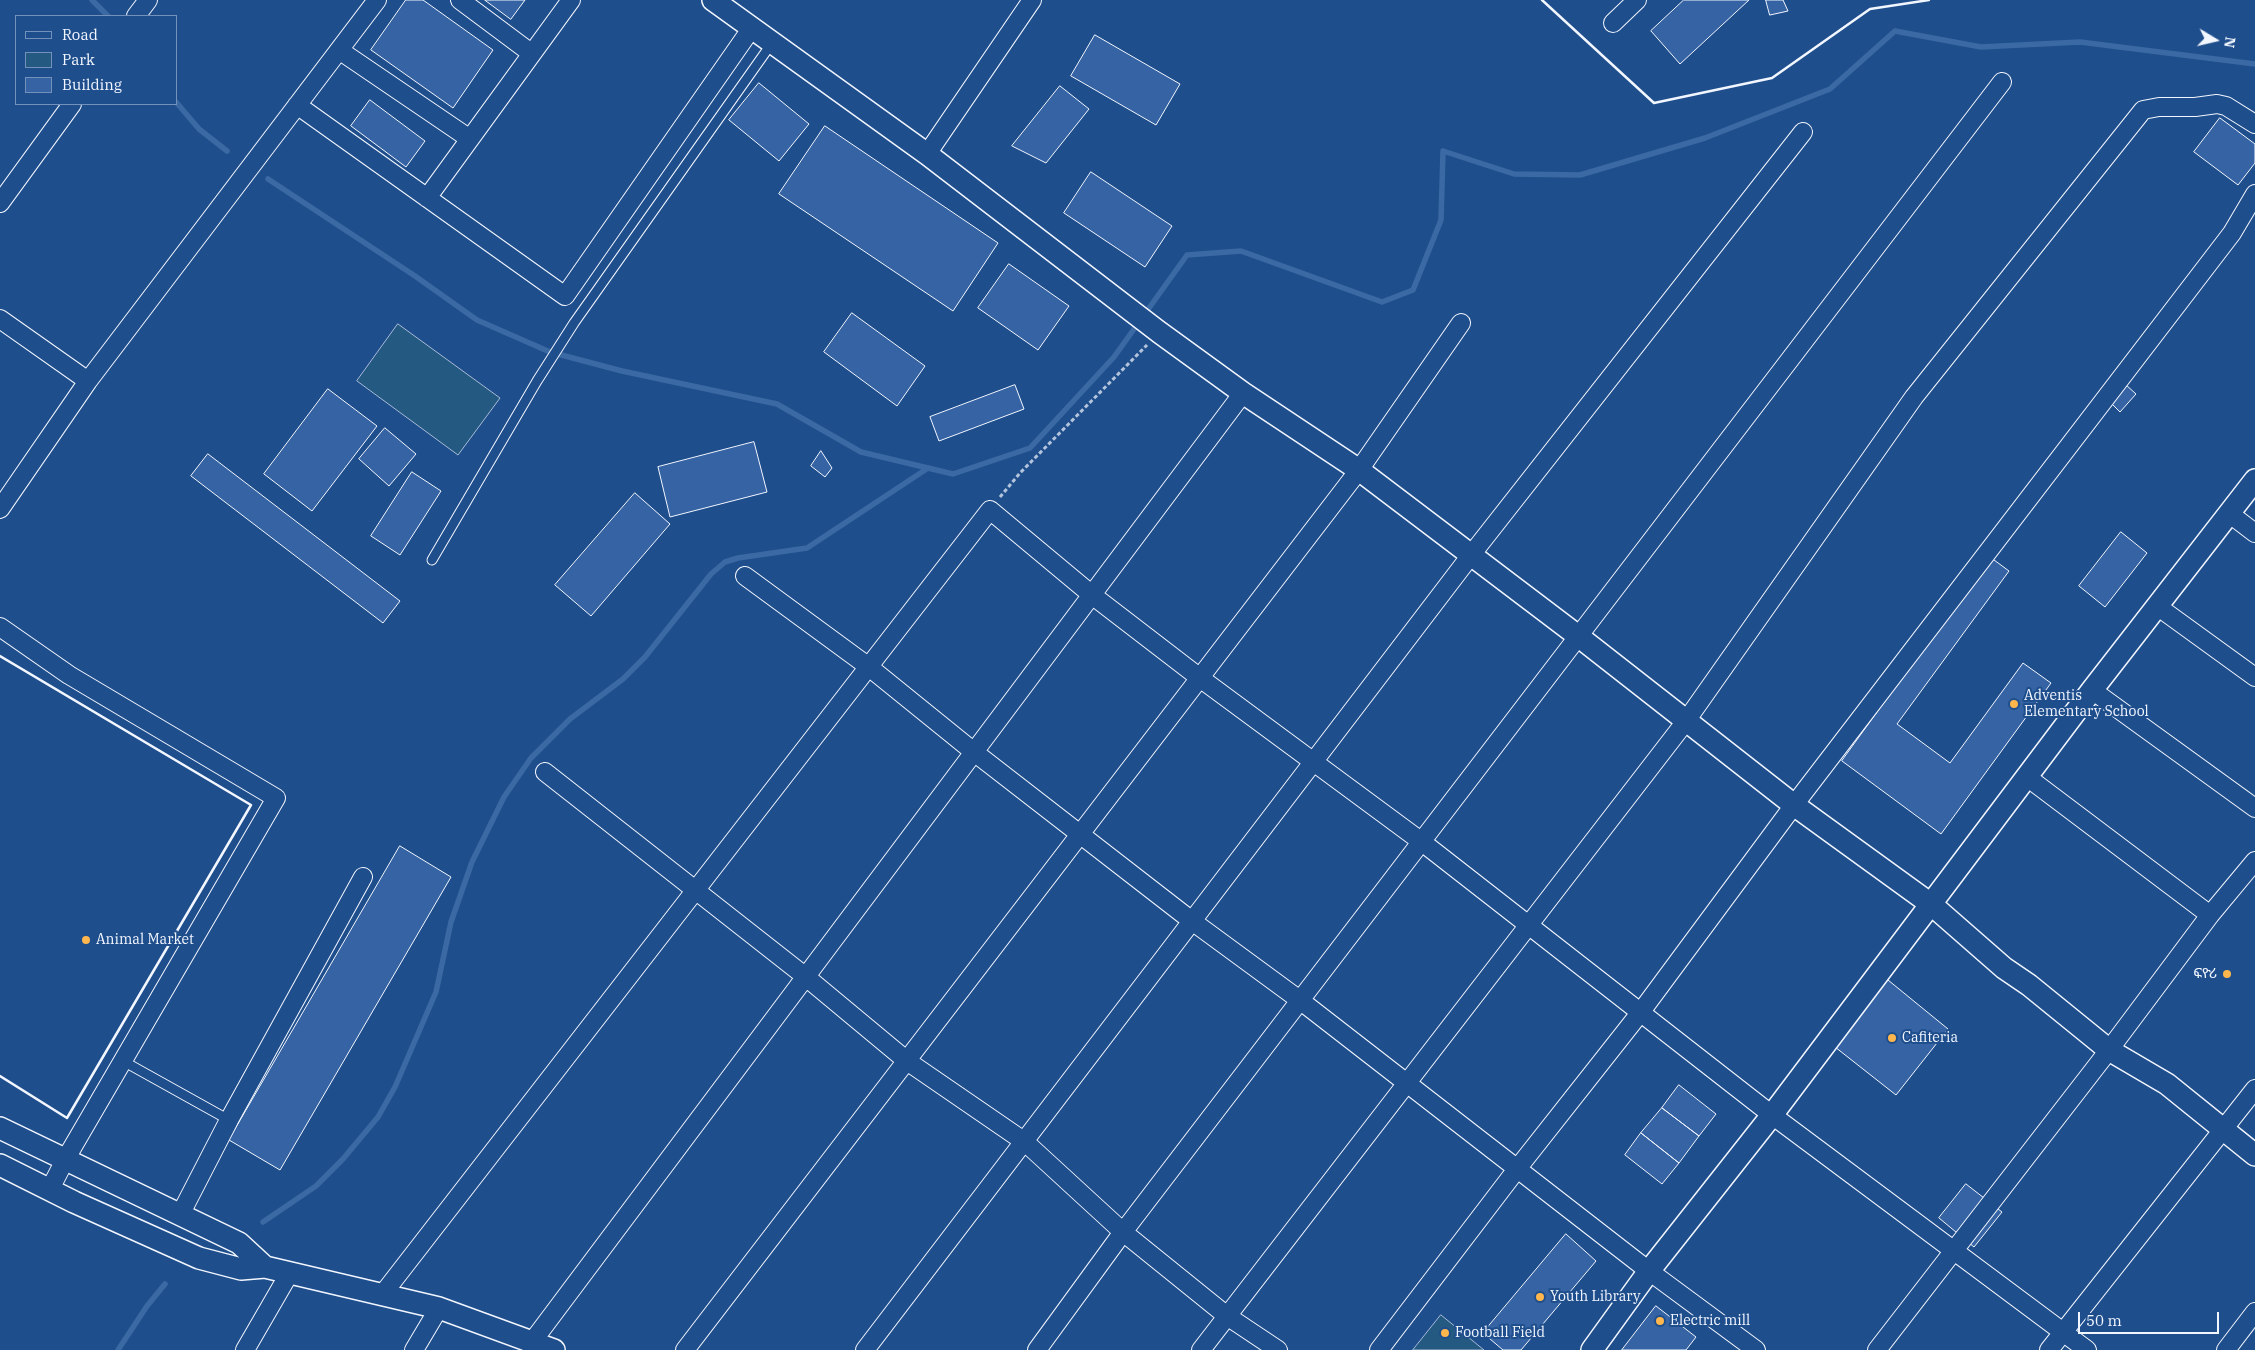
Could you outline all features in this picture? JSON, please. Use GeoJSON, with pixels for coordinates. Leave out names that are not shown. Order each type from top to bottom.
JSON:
{"type":"FeatureCollection","features":[{"type":"Feature","properties":{"kind":"street"},"geometry":{"type":"LineString","coordinates":[[137,15],[148,0]]}},
{"type":"Feature","properties":{"kind":"street"},"geometry":{"type":"LineString","coordinates":[[3,499],[88,381],[377,0]]}},
{"type":"Feature","properties":{"kind":"street"},"geometry":{"type":"LineString","coordinates":[[460,0],[531,53]]}},
{"type":"Feature","properties":{"kind":"street"},"geometry":{"type":"LineString","coordinates":[[428,198],[571,0]]}},
{"type":"Feature","properties":{"kind":"street"},"geometry":{"type":"LineString","coordinates":[[713,0],[927,154],[1156,330],[1243,392],[1360,470],[1578,636],[1794,805],[1932,905],[2004,968],[2030,985],[2109,1050],[2167,1084],[2255,1156]]}},
{"type":"Feature","properties":{"kind":"street"},"geometry":{"type":"LineString","coordinates":[[927,154],[1032,0]]}},
{"type":"Feature","properties":{"kind":"street"},"geometry":{"type":"LineString","coordinates":[[1613,23],[1637,0]]}},
{"type":"Feature","properties":{"kind":"street"},"geometry":{"type":"LineString","coordinates":[[297,105],[565,296],[751,29]]}},
{"type":"Feature","properties":{"kind":"street"},"geometry":{"type":"LineString","coordinates":[[339,50],[470,139]]}},
{"type":"Feature","properties":{"kind":"street"},"geometry":{"type":"LineString","coordinates":[[1037,1350],[1123,1232],[1301,1002],[2002,82]]}},
{"type":"Feature","properties":{"kind":"street"},"geometry":{"type":"LineString","coordinates":[[1201,1350],[1686,721],[1914,397],[2143,110],[2159,107],[2194,107],[2217,104],[2226,106],[2255,124]]}},
{"type":"Feature","properties":{"kind":"street"},"geometry":{"type":"LineString","coordinates":[[0,203],[71,105]]}},
{"type":"Feature","properties":{"kind":"street"},"geometry":{"type":"LineString","coordinates":[[865,1350],[1471,555],[1802,132]]}},
{"type":"Feature","properties":{"kind":"street"},"geometry":{"type":"LineString","coordinates":[[1379,1350],[1517,1169],[1640,1013],[1794,805],[2232,233],[2255,194]]}},
{"type":"Feature","properties":{"kind":"street"},"geometry":{"type":"LineString","coordinates":[[0,319],[88,381]]}},
{"type":"Feature","properties":{"kind":"street"},"geometry":{"type":"LineString","coordinates":[[685,1350],[1360,470],[1461,323]]}},
{"type":"Feature","properties":{"kind":"street"},"geometry":{"type":"LineString","coordinates":[[532,1342],[1243,392]]}},
{"type":"Feature","properties":{"kind":"street"},"geometry":{"type":"LineString","coordinates":[[1592,1350],[1649,1271],[1772,1115],[1932,905],[2092,690],[2255,480]]}},
{"type":"Feature","properties":{"kind":"street"},"geometry":{"type":"LineString","coordinates":[[382,1295],[990,510],[1092,595],[1200,678],[1422,842],[1772,1115],[2087,1350]]}},
{"type":"Feature","properties":{"kind":"street"},"geometry":{"type":"LineString","coordinates":[[2230,514],[2255,533]]}},
{"type":"Feature","properties":{"kind":"street"},"geometry":{"type":"LineString","coordinates":[[745,576],[869,667],[1080,835],[1301,1002],[1649,1271],[1756,1350]]}},
{"type":"Feature","properties":{"kind":"street"},"geometry":{"type":"LineString","coordinates":[[2158,606],[2255,678]]}},
{"type":"Feature","properties":{"kind":"street"},"geometry":{"type":"LineString","coordinates":[[0,627],[69,674],[276,798],[65,1160],[50,1189]]}},
{"type":"Feature","properties":{"kind":"street"},"geometry":{"type":"LineString","coordinates":[[2092,690],[2255,808]]}},
{"type":"Feature","properties":{"kind":"street"},"geometry":{"type":"LineString","coordinates":[[545,772],[695,892],[806,977],[907,1061],[1025,1142],[1123,1232],[1228,1316],[1278,1350]]}},
{"type":"Feature","properties":{"kind":"street"},"geometry":{"type":"LineString","coordinates":[[2027,777],[2210,915]]}},
{"type":"Feature","properties":{"kind":"street"},"geometry":{"type":"LineString","coordinates":[[1876,1350],[2109,1050],[2210,915],[2255,861]]}},
{"type":"Feature","properties":{"kind":"street"},"geometry":{"type":"LineString","coordinates":[[180,1215],[228,1120],[363,878]]}},
{"type":"Feature","properties":{"kind":"street"},"geometry":{"type":"LineString","coordinates":[[2049,1350],[2255,1089]]}},
{"type":"Feature","properties":{"kind":"street"},"geometry":{"type":"LineString","coordinates":[[0,1128],[239,1243],[264,1267]]}},
{"type":"Feature","properties":{"kind":"street"},"geometry":{"type":"LineString","coordinates":[[0,1165],[199,1258],[241,1269],[264,1267],[439,1308],[554,1350]]}},
{"type":"Feature","properties":{"kind":"street"},"geometry":{"type":"LineString","coordinates":[[245,1350],[289,1274]]}},
{"type":"Feature","properties":{"kind":"street"},"geometry":{"type":"LineString","coordinates":[[414,1350],[439,1308]]}},
{"type":"Feature","properties":{"kind":"street"},"geometry":{"type":"LineString","coordinates":[[2226,1350],[2255,1312]]}},
{"type":"Feature","properties":{"kind":"lane"},"geometry":{"type":"LineString","coordinates":[[432,560],[537,381],[574,323],[772,43]]}},
{"type":"Feature","properties":{"kind":"lane"},"geometry":{"type":"LineString","coordinates":[[123,1061],[228,1120]]}},
{"type":"Feature","properties":{"kind":"path"},"geometry":{"type":"LineString","coordinates":[[990,510],[1020,473],[1156,330]]}},
{"type":"Feature","properties":{"kind":"green space"},"geometry":{"type":"Polygon","coordinates":[[[398,324],[500,398],[458,455],[357,381],[398,324]]]}},
{"type":"Feature","properties":{"kind":"green space","name":"Football Field"},"geometry":{"type":"Polygon","coordinates":[[[1441,1315],[1484,1350],[1413,1350],[1441,1315]]]}},
{"type":"Feature","properties":{"kind":"building"},"geometry":{"type":"Polygon","coordinates":[[[406,0],[423,0],[493,50],[453,108],[371,50],[406,0]]]}},
{"type":"Feature","properties":{"kind":"building"},"geometry":{"type":"Polygon","coordinates":[[[485,0],[525,0],[511,19],[485,0]]]}},
{"type":"Feature","properties":{"kind":"building"},"geometry":{"type":"Polygon","coordinates":[[[1684,0],[1749,0],[1680,64],[1651,31],[1684,0]]]}},
{"type":"Feature","properties":{"kind":"building"},"geometry":{"type":"Polygon","coordinates":[[[1766,0],[1783,0],[1788,11],[1770,15],[1766,0]]]}},
{"type":"Feature","properties":{"kind":"building"},"geometry":{"type":"Polygon","coordinates":[[[1095,35],[1180,84],[1156,125],[1071,76],[1095,35]]]}},
{"type":"Feature","properties":{"kind":"building"},"geometry":{"type":"Polygon","coordinates":[[[759,83],[809,124],[779,161],[729,120],[759,83]]]}},
{"type":"Feature","properties":{"kind":"building"},"geometry":{"type":"Polygon","coordinates":[[[1060,86],[1089,109],[1046,163],[1012,146],[1060,86]]]}},
{"type":"Feature","properties":{"kind":"building"},"geometry":{"type":"Polygon","coordinates":[[[370,100],[425,141],[406,167],[351,126],[370,100]]]}},
{"type":"Feature","properties":{"kind":"building"},"geometry":{"type":"Polygon","coordinates":[[[2220,118],[2255,144],[2255,163],[2238,185],[2194,152],[2220,118]]]}},
{"type":"Feature","properties":{"kind":"building"},"geometry":{"type":"Polygon","coordinates":[[[825,126],[998,243],[953,311],[779,194],[825,126]]]}},
{"type":"Feature","properties":{"kind":"building"},"geometry":{"type":"Polygon","coordinates":[[[1091,172],[1172,226],[1145,267],[1064,213],[1091,172]]]}},
{"type":"Feature","properties":{"kind":"building"},"geometry":{"type":"Polygon","coordinates":[[[1009,264],[1069,306],[1038,350],[978,308],[1009,264]]]}},
{"type":"Feature","properties":{"kind":"building"},"geometry":{"type":"Polygon","coordinates":[[[852,313],[925,366],[897,406],[824,352],[852,313]]]}},
{"type":"Feature","properties":{"kind":"building"},"geometry":{"type":"Polygon","coordinates":[[[2125,384],[2136,394],[2120,412],[2109,401],[2125,384]]]}},
{"type":"Feature","properties":{"kind":"building"},"geometry":{"type":"Polygon","coordinates":[[[1015,385],[1024,409],[939,441],[930,417],[1015,385]]]}},
{"type":"Feature","properties":{"kind":"building"},"geometry":{"type":"Polygon","coordinates":[[[328,389],[377,426],[312,511],[264,474],[328,389]]]}},
{"type":"Feature","properties":{"kind":"building"},"geometry":{"type":"Polygon","coordinates":[[[385,428],[416,454],[389,486],[359,459],[385,428]]]}},
{"type":"Feature","properties":{"kind":"building"},"geometry":{"type":"Polygon","coordinates":[[[754,442],[767,492],[670,517],[658,467],[754,442]]]}},
{"type":"Feature","properties":{"kind":"building"},"geometry":{"type":"Polygon","coordinates":[[[821,451],[832,468],[825,477],[811,466],[821,451]]]}},
{"type":"Feature","properties":{"kind":"building"},"geometry":{"type":"Polygon","coordinates":[[[208,454],[400,601],[383,623],[191,476],[208,454]]]}},
{"type":"Feature","properties":{"kind":"building"},"geometry":{"type":"Polygon","coordinates":[[[412,472],[441,491],[400,555],[371,536],[412,472]]]}},
{"type":"Feature","properties":{"kind":"building"},"geometry":{"type":"Polygon","coordinates":[[[635,493],[670,524],[591,616],[555,585],[635,493]]]}},
{"type":"Feature","properties":{"kind":"building"},"geometry":{"type":"Polygon","coordinates":[[[2121,532],[2147,553],[2105,607],[2079,586],[2121,532]]]}},
{"type":"Feature","properties":{"kind":"building","name":"Adventis Elementary School"},"geometry":{"type":"Polygon","coordinates":[[[1990,557],[2009,571],[1897,724],[1950,763],[2023,663],[2051,683],[1941,834],[1842,761],[1990,557]]]}},
{"type":"Feature","properties":{"kind":"building"},"geometry":{"type":"Polygon","coordinates":[[[400,846],[451,877],[280,1170],[229,1140],[400,846]]]}},
{"type":"Feature","properties":{"kind":"building","name":"Cafiteria"},"geometry":{"type":"Polygon","coordinates":[[[1888,980],[1948,1029],[1896,1095],[1835,1047],[1888,980]]]}},
{"type":"Feature","properties":{"kind":"building"},"geometry":{"type":"Polygon","coordinates":[[[1679,1085],[1716,1114],[1699,1136],[1662,1108],[1679,1085]]]}},
{"type":"Feature","properties":{"kind":"building"},"geometry":{"type":"Polygon","coordinates":[[[1662,1108],[1699,1136],[1679,1163],[1641,1133],[1662,1108]]]}},
{"type":"Feature","properties":{"kind":"building"},"geometry":{"type":"Polygon","coordinates":[[[1641,1133],[1679,1163],[1662,1184],[1625,1155],[1641,1133]]]}},
{"type":"Feature","properties":{"kind":"building"},"geometry":{"type":"Polygon","coordinates":[[[1966,1184],[2002,1212],[1974,1247],[1939,1218],[1966,1184]]]}},
{"type":"Feature","properties":{"kind":"building","name":"Youth Library"},"geometry":{"type":"Polygon","coordinates":[[[1566,1234],[1596,1261],[1521,1350],[1503,1350],[1483,1333],[1566,1234]]]}},
{"type":"Feature","properties":{"kind":"building","name":"Electric mill"},"geometry":{"type":"Polygon","coordinates":[[[1656,1306],[1696,1337],[1686,1350],[1622,1350],[1656,1306]]]}},
{"type":"Feature","properties":{"kind":"waterway"},"geometry":{"type":"LineString","coordinates":[[92,0],[107,15]]}},
{"type":"Feature","properties":{"kind":"waterway"},"geometry":{"type":"LineString","coordinates":[[268,179],[415,276],[477,320],[550,352],[622,371],[777,404],[861,452],[953,474],[1030,448],[1114,357],[1187,255],[1241,251],[1382,302],[1413,290],[1441,220],[1443,151],[1514,174],[1580,175],[1705,138],[1830,89],[1895,31],[1981,47],[2080,42],[2255,64]]}},
{"type":"Feature","properties":{"kind":"waterway"},"geometry":{"type":"LineString","coordinates":[[178,104],[199,129],[227,151]]}},
{"type":"Feature","properties":{"kind":"waterway"},"geometry":{"type":"LineString","coordinates":[[263,1222],[316,1186],[343,1159],[378,1117],[395,1087],[436,992],[451,922],[472,862],[504,797],[531,758],[570,719],[623,679],[645,657],[711,574],[725,562],[738,558],[807,548],[928,468]]}},
{"type":"Feature","properties":{"kind":"waterway"},"geometry":{"type":"LineString","coordinates":[[118,1350],[147,1306],[165,1284]]}},
{"type":"Feature","properties":{"kind":"wall"},"geometry":{"type":"LineString","coordinates":[[1542,0],[1654,103],[1772,78],[1870,9],[1929,0]]}},
{"type":"Feature","properties":{"kind":"wall"},"geometry":{"type":"LineString","coordinates":[[0,656],[251,805],[67,1118],[0,1076]]}},
{"type":"Feature","properties":{"kind":"place","name":"Adventis Elementary School"},"geometry":{"type":"Point","coordinates":[2014,704]}},
{"type":"Feature","properties":{"kind":"place","name":"Animal Market"},"geometry":{"type":"Point","coordinates":[86,940]}},
{"type":"Feature","properties":{"kind":"place","name":"ፍዮሪ"},"geometry":{"type":"Point","coordinates":[2227,974]}},
{"type":"Feature","properties":{"kind":"place","name":"Cafiteria"},"geometry":{"type":"Point","coordinates":[1892,1038]}},
{"type":"Feature","properties":{"kind":"place","name":"Youth Library"},"geometry":{"type":"Point","coordinates":[1540,1297]}},
{"type":"Feature","properties":{"kind":"place","name":"Electric mill"},"geometry":{"type":"Point","coordinates":[1660,1321]}},
{"type":"Feature","properties":{"kind":"place","name":"Football Field"},"geometry":{"type":"Point","coordinates":[1445,1333]}}]}
